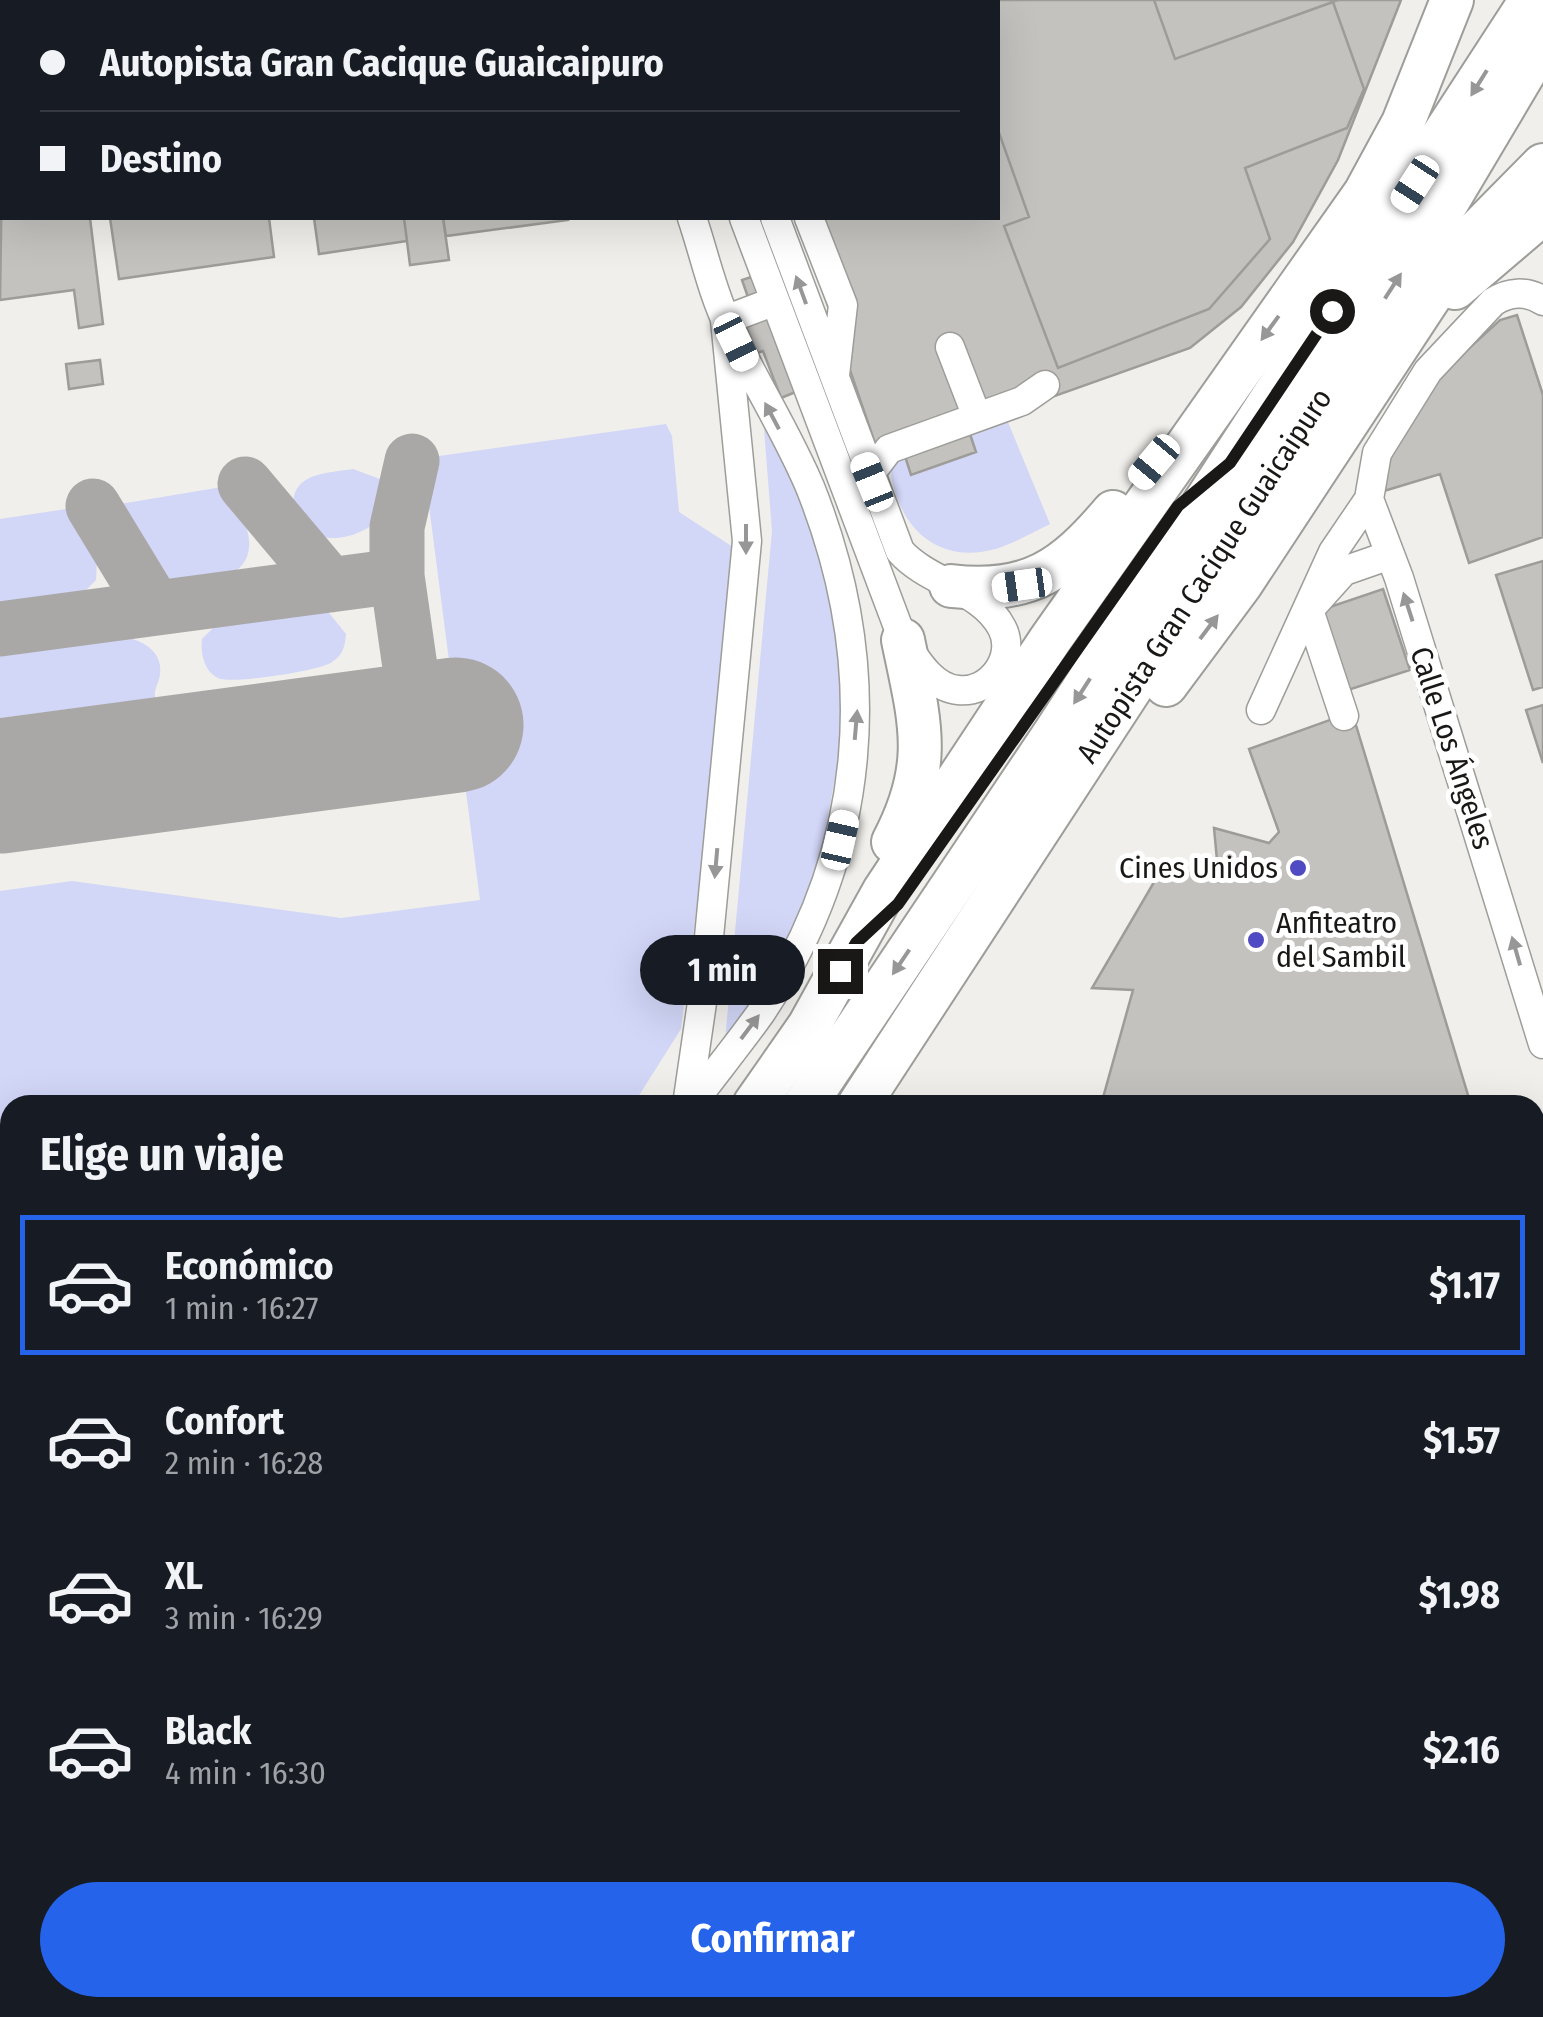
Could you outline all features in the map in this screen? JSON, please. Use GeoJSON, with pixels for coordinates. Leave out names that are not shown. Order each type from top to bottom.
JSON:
{"type":"FeatureCollection","features":[{"type":"Feature","properties":{"kind":"highway"},"geometry":{"type":"LineString","coordinates":[[761,1095],[809,1026],[934,815],[1182,449],[1365,193],[1403,123],[1452,0]]}},
{"type":"Feature","properties":{"kind":"highway","name":"Autopista Gran Cacique Guaicaipuro"},"geometry":{"type":"LineString","coordinates":[[812,1095],[1531,0]]}},
{"type":"Feature","properties":{"kind":"highway","name":"Autopista Gran Cacique Guaicaipuro"},"geometry":{"type":"LineString","coordinates":[[867,1095],[1428,233],[1543,42]]}},
{"type":"Feature","properties":{"kind":"highway"},"geometry":{"type":"LineString","coordinates":[[979,926],[1242,584],[1417,312],[1472,235],[1543,165]]}},
{"type":"Feature","properties":{"kind":"highway"},"geometry":{"type":"LineString","coordinates":[[1417,312],[1453,290],[1543,213]]}},
{"type":"Feature","properties":{"kind":"highway"},"geometry":{"type":"LineString","coordinates":[[951,586],[1022,585],[1053,570],[1104,523],[1154,462],[1182,449]]}},
{"type":"Feature","properties":{"kind":"highway"},"geometry":{"type":"LineString","coordinates":[[856,943],[898,904],[1178,506],[1230,463]]}},
{"type":"Feature","properties":{"kind":"highway"},"geometry":{"type":"LineString","coordinates":[[856,943],[853,918],[914,802],[920,770],[918,707],[903,640]]}},
{"type":"Feature","properties":{"kind":"street"},"geometry":{"type":"LineString","coordinates":[[693,220],[726,320],[808,483],[827,534],[852,634],[857,726],[846,815],[834,866],[800,942],[760,1013],[697,1095]]}},
{"type":"Feature","properties":{"kind":"street"},"geometry":{"type":"LineString","coordinates":[[745,220],[903,640],[940,684],[958,690],[975,688],[994,676],[1008,649],[1001,625],[986,608],[923,573],[900,551],[775,220]]}},
{"type":"Feature","properties":{"kind":"street"},"geometry":{"type":"LineString","coordinates":[[810,220],[844,302],[834,382]]}},
{"type":"Feature","properties":{"kind":"street"},"geometry":{"type":"LineString","coordinates":[[1260,710],[1334,552],[1369,499],[1377,454],[1428,371],[1492,302],[1516,294],[1543,300]]}},
{"type":"Feature","properties":{"kind":"street"},"geometry":{"type":"LineString","coordinates":[[726,320],[774,301]]}},
{"type":"Feature","properties":{"kind":"street"},"geometry":{"type":"LineString","coordinates":[[690,1095],[747,540],[726,320]]}},
{"type":"Feature","properties":{"kind":"street"},"geometry":{"type":"LineString","coordinates":[[950,348],[974,412]]}},
{"type":"Feature","properties":{"kind":"street"},"geometry":{"type":"LineString","coordinates":[[747,365],[793,350]]}},
{"type":"Feature","properties":{"kind":"street"},"geometry":{"type":"LineString","coordinates":[[850,424],[869,436],[886,437],[1022,401],[1045,385]]}},
{"type":"Feature","properties":{"kind":"street"},"geometry":{"type":"LineString","coordinates":[[872,482],[873,470],[889,449],[1009,394]]}},
{"type":"Feature","properties":{"kind":"street","name":"Calle Los Ángeles"},"geometry":{"type":"LineString","coordinates":[[1369,499],[1390,554],[1543,1044]]}},
{"type":"Feature","properties":{"kind":"street"},"geometry":{"type":"LineString","coordinates":[[1309,610],[1344,571],[1390,554]]}},
{"type":"Feature","properties":{"kind":"street"},"geometry":{"type":"LineString","coordinates":[[1309,610],[1344,716]]}},
{"type":"Feature","properties":{"kind":"shaded area"},"geometry":{"type":"Polygon","coordinates":[[[1005,415],[1050,524],[999,548],[957,552],[940,547],[911,524],[901,508],[890,468],[904,450],[1005,415]]]}},
{"type":"Feature","properties":{"kind":"shaded area"},"geometry":{"type":"Polygon","coordinates":[[[666,424],[672,436],[679,512],[733,547],[709,809],[681,1029],[639,1095],[0,1095],[0,891],[72,881],[341,918],[480,900],[424,467],[432,457],[666,424]]]}},
{"type":"Feature","properties":{"kind":"shaded area"},"geometry":{"type":"Polygon","coordinates":[[[764,429],[806,490],[841,599],[845,721],[815,889],[723,1062],[772,531],[764,429]]]}},
{"type":"Feature","properties":{"kind":"shaded area"},"geometry":{"type":"Polygon","coordinates":[[[353,469],[388,482],[387,508],[368,528],[355,534],[326,538],[311,532],[294,510],[297,489],[312,477],[353,469]]]}},
{"type":"Feature","properties":{"kind":"shaded area"},"geometry":{"type":"Polygon","coordinates":[[[222,487],[248,532],[246,559],[223,578],[192,583],[168,579],[148,559],[125,522],[120,504],[222,487]]]}},
{"type":"Feature","properties":{"kind":"shaded area"},"geometry":{"type":"Polygon","coordinates":[[[66,509],[76,513],[97,559],[96,580],[81,595],[0,608],[0,519],[66,509]]]}},
{"type":"Feature","properties":{"kind":"shaded area"},"geometry":{"type":"Polygon","coordinates":[[[325,608],[346,634],[341,653],[324,665],[230,680],[211,673],[205,663],[202,639],[218,623],[325,608]]]}},
{"type":"Feature","properties":{"kind":"shaded area"},"geometry":{"type":"Polygon","coordinates":[[[124,637],[155,653],[160,674],[155,698],[0,718],[0,653],[124,637]]]}},
{"type":"Feature","properties":{"kind":"building"},"geometry":{"type":"Polygon","coordinates":[[[1000,0],[1154,0],[1175,59],[1338,0],[1401,0],[1338,160],[1293,242],[1241,307],[1190,348],[880,458],[799,220],[1000,220],[1000,0]]]}},
{"type":"Feature","properties":{"kind":"building"},"geometry":{"type":"Polygon","coordinates":[[[1000,0],[1154,0],[1175,59],[1333,2],[1364,89],[1347,128],[1245,168],[1270,239],[1209,309],[1058,368],[1004,226],[1029,217],[1000,136],[1000,0]]]}},
{"type":"Feature","properties":{"kind":"building"},"geometry":{"type":"Polygon","coordinates":[[[1154,0],[1338,0],[1175,59],[1154,0]]]}},
{"type":"Feature","properties":{"kind":"building"},"geometry":{"type":"Polygon","coordinates":[[[1,220],[90,220],[103,324],[79,328],[74,290],[0,300],[1,220]]]}},
{"type":"Feature","properties":{"kind":"building"},"geometry":{"type":"Polygon","coordinates":[[[110,220],[269,220],[274,257],[119,279],[110,220]]]}},
{"type":"Feature","properties":{"kind":"building"},"geometry":{"type":"Polygon","coordinates":[[[314,220],[404,220],[407,241],[319,254],[314,220]]]}},
{"type":"Feature","properties":{"kind":"building"},"geometry":{"type":"Polygon","coordinates":[[[404,220],[443,220],[449,260],[410,265],[404,220]]]}},
{"type":"Feature","properties":{"kind":"building"},"geometry":{"type":"Polygon","coordinates":[[[443,220],[568,220],[446,236],[443,220]]]}},
{"type":"Feature","properties":{"kind":"building"},"geometry":{"type":"Polygon","coordinates":[[[757,275],[798,391],[781,398],[763,351],[757,353],[746,327],[757,323],[742,280],[757,275]]]}},
{"type":"Feature","properties":{"kind":"building"},"geometry":{"type":"Polygon","coordinates":[[[1517,315],[1543,395],[1543,537],[1469,563],[1440,474],[1384,491],[1386,458],[1434,380],[1500,320],[1517,315]]]}},
{"type":"Feature","properties":{"kind":"building"},"geometry":{"type":"Polygon","coordinates":[[[100,360],[103,384],[69,389],[66,364],[100,360]]]}},
{"type":"Feature","properties":{"kind":"building"},"geometry":{"type":"Polygon","coordinates":[[[969,431],[976,452],[911,475],[904,453],[969,431]]]}},
{"type":"Feature","properties":{"kind":"building"},"geometry":{"type":"Polygon","coordinates":[[[1543,561],[1543,687],[1533,690],[1496,575],[1543,561]]]}},
{"type":"Feature","properties":{"kind":"building"},"geometry":{"type":"Polygon","coordinates":[[[1383,589],[1410,670],[1348,690],[1321,610],[1383,589]]]}},
{"type":"Feature","properties":{"kind":"building"},"geometry":{"type":"Polygon","coordinates":[[[1543,705],[1543,763],[1526,710],[1543,705]]]}},
{"type":"Feature","properties":{"kind":"building"},"geometry":{"type":"Polygon","coordinates":[[[1352,712],[1468,1095],[1104,1095],[1133,990],[1092,988],[1164,865],[1219,882],[1214,828],[1269,843],[1279,832],[1249,749],[1352,712]]]}},
{"type":"Feature","properties":{"kind":"taxiway"},"geometry":{"type":"LineString","coordinates":[[397,576],[397,527],[412,461]]}},
{"type":"Feature","properties":{"kind":"taxiway"},"geometry":{"type":"LineString","coordinates":[[245,484],[330,585]]}},
{"type":"Feature","properties":{"kind":"taxiway"},"geometry":{"type":"LineString","coordinates":[[93,506],[155,608]]}},
{"type":"Feature","properties":{"kind":"taxiway"},"geometry":{"type":"LineString","coordinates":[[0,629],[397,576],[419,730]]}},
{"type":"Feature","properties":{"kind":"runway"},"geometry":{"type":"LineString","coordinates":[[0,786],[456,725]]}},
{"type":"Feature","properties":{"kind":"place","name":"Cines Unidos"},"geometry":{"type":"Point","coordinates":[1298,868]}},
{"type":"Feature","properties":{"kind":"place","name":"Anfiteatro del Sambil"},"geometry":{"type":"Point","coordinates":[1256,940]}},
{"type":"Feature","properties":{"kind":"route"},"geometry":{"type":"LineString","coordinates":[[840,971],[856,943],[898,904],[1178,506],[1230,463],[1332,311]]}}]}
